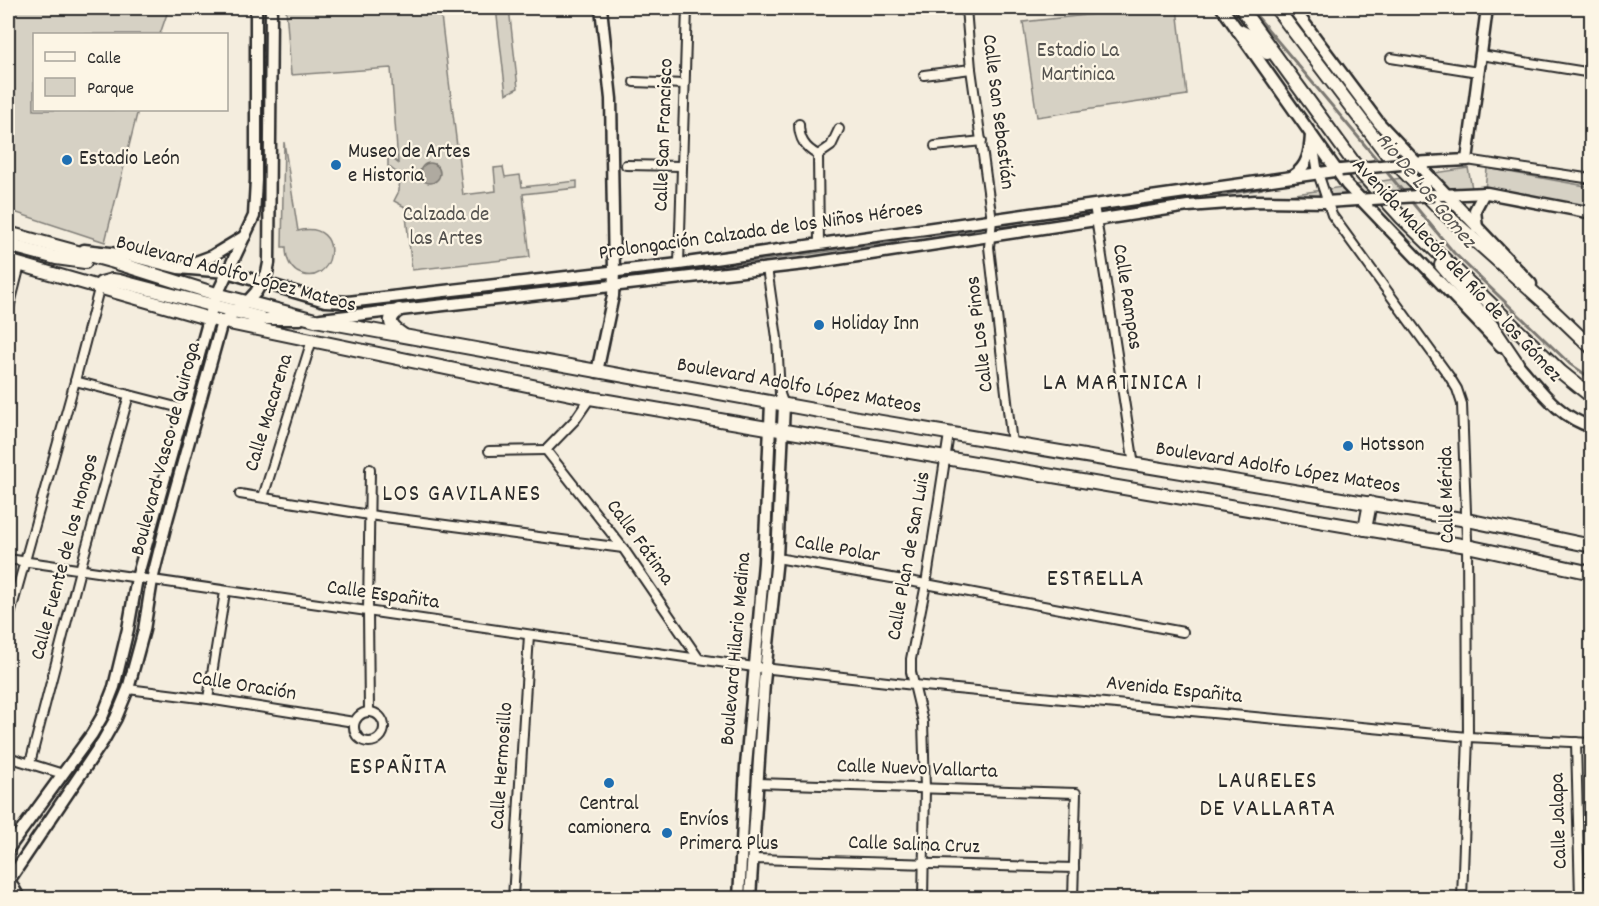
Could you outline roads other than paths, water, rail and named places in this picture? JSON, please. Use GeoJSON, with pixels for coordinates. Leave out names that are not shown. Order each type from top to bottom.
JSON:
{"type":"FeatureCollection","features":[{"type":"Feature","properties":{"kind":"main road","name":"Avenida Malecón del Río de los Gómez"},"geometry":{"type":"LineString","coordinates":[[1241,8],[1362,174],[1402,218],[1561,372],[1592,397]]}},
{"type":"Feature","properties":{"kind":"main road","name":"Avenida Malecón del Río de los Gómez"},"geometry":{"type":"LineString","coordinates":[[1276,8],[1386,153],[1458,226],[1592,348]]}},
{"type":"Feature","properties":{"kind":"main road"},"geometry":{"type":"LineString","coordinates":[[1238,30],[1251,36],[1264,50],[1342,156],[1362,174]]}},
{"type":"Feature","properties":{"kind":"main road"},"geometry":{"type":"LineString","coordinates":[[1402,218],[1492,326],[1517,363]]}},
{"type":"Feature","properties":{"kind":"main road"},"geometry":{"type":"LineString","coordinates":[[8,236],[56,258],[85,262],[114,262]]}},
{"type":"Feature","properties":{"kind":"main road","name":"Boulevard Adolfo López Mateos"},"geometry":{"type":"LineString","coordinates":[[8,236],[114,262],[247,303],[315,320],[597,372],[779,401],[949,434],[1370,502],[1592,546]]}},
{"type":"Feature","properties":{"kind":"main road","name":"Boulevard Adolfo López Mateos"},"geometry":{"type":"LineString","coordinates":[[8,261],[216,321],[590,398],[1467,546],[1592,573]]}},
{"type":"Feature","properties":{"kind":"main road"},"geometry":{"type":"LineString","coordinates":[[99,289],[101,283],[119,281],[261,318]]}},
{"type":"Feature","properties":{"kind":"main road"},"geometry":{"type":"LineString","coordinates":[[399,310],[391,320],[395,329],[406,337]]}},
{"type":"Feature","properties":{"kind":"main road"},"geometry":{"type":"LineString","coordinates":[[1365,529],[1370,502]]}},
{"type":"Feature","properties":{"kind":"street","name":"Boulevard Vasco de Quiroga"},"geometry":{"type":"LineString","coordinates":[[8,881],[93,757],[116,718],[128,689],[144,630],[152,580],[186,450],[216,321],[213,307],[216,294],[254,216],[256,196],[256,8]]}},
{"type":"Feature","properties":{"kind":"street","name":"Boulevard Vasco de Quiroga"},"geometry":{"type":"LineString","coordinates":[[8,849],[92,734],[103,715],[114,687],[137,578],[184,409],[216,321],[247,303],[267,273],[271,8]]}},
{"type":"Feature","properties":{"kind":"street"},"geometry":{"type":"LineString","coordinates":[[597,372],[614,287],[611,99],[601,8]]}},
{"type":"Feature","properties":{"kind":"street","name":"Calle San Francisco"},"geometry":{"type":"LineString","coordinates":[[679,264],[687,8]]}},
{"type":"Feature","properties":{"kind":"street","name":"Calle San Sebastián"},"geometry":{"type":"LineString","coordinates":[[966,8],[992,220]]}},
{"type":"Feature","properties":{"kind":"street","name":"Avenida Malecón del Río de los Gómez"},"geometry":{"type":"LineString","coordinates":[[1222,8],[1359,200],[1405,244],[1556,408],[1577,422],[1592,427]]}},
{"type":"Feature","properties":{"kind":"street","name":"Avenida Malecón del Río de los Gómez"},"geometry":{"type":"LineString","coordinates":[[1293,8],[1379,123],[1427,180],[1446,195],[1519,271],[1543,301]]}},
{"type":"Feature","properties":{"kind":"street"},"geometry":{"type":"LineString","coordinates":[[1487,8],[1467,160],[1592,179]]}},
{"type":"Feature","properties":{"kind":"street"},"geometry":{"type":"LineString","coordinates":[[1481,55],[1592,73]]}},
{"type":"Feature","properties":{"kind":"street"},"geometry":{"type":"LineString","coordinates":[[1391,58],[1478,72]]}},
{"type":"Feature","properties":{"kind":"street"},"geometry":{"type":"LineString","coordinates":[[924,75],[972,69]]}},
{"type":"Feature","properties":{"kind":"street"},"geometry":{"type":"LineString","coordinates":[[634,82],[684,84]]}},
{"type":"Feature","properties":{"kind":"street"},"geometry":{"type":"LineString","coordinates":[[799,124],[804,143],[818,155],[819,245]]}},
{"type":"Feature","properties":{"kind":"street"},"geometry":{"type":"LineString","coordinates":[[818,155],[831,146],[839,129]]}},
{"type":"Feature","properties":{"kind":"street"},"geometry":{"type":"LineString","coordinates":[[1292,177],[1300,171],[1307,160],[1311,135]]}},
{"type":"Feature","properties":{"kind":"street","name":"Calle Mérida"},"geometry":{"type":"LineString","coordinates":[[1311,135],[1318,173],[1332,215],[1457,389],[1462,404],[1467,520],[1468,737],[1462,898]]}},
{"type":"Feature","properties":{"kind":"street"},"geometry":{"type":"LineString","coordinates":[[935,146],[982,141]]}},
{"type":"Feature","properties":{"kind":"street","name":"Prolongación Calzada de los Niños Héroes"},"geometry":{"type":"LineString","coordinates":[[63,250],[88,250],[127,255],[178,268],[227,272],[324,300],[348,302],[679,264],[1318,173],[1414,162],[1467,160]]}},
{"type":"Feature","properties":{"kind":"street"},"geometry":{"type":"LineString","coordinates":[[626,165],[682,166]]}},
{"type":"Feature","properties":{"kind":"street"},"geometry":{"type":"LineString","coordinates":[[1416,197],[1427,180]]}},
{"type":"Feature","properties":{"kind":"street"},"geometry":{"type":"LineString","coordinates":[[1477,228],[1475,210],[1484,193]]}},
{"type":"Feature","properties":{"kind":"street","name":"Prolongación Calzada de los Niños Héroes"},"geometry":{"type":"LineString","coordinates":[[216,321],[261,318],[315,320],[614,287],[767,268],[1188,206],[1255,201],[1326,202],[1484,193],[1592,213]]}},
{"type":"Feature","properties":{"kind":"street","name":"Calle Pampas"},"geometry":{"type":"LineString","coordinates":[[1094,205],[1134,465]]}},
{"type":"Feature","properties":{"kind":"street","name":"Calle Los Pinos"},"geometry":{"type":"LineString","coordinates":[[992,220],[989,235],[1012,444]]}},
{"type":"Feature","properties":{"kind":"street"},"geometry":{"type":"LineString","coordinates":[[178,268],[212,256],[246,236]]}},
{"type":"Feature","properties":{"kind":"street"},"geometry":{"type":"LineString","coordinates":[[8,312],[20,265]]}},
{"type":"Feature","properties":{"kind":"street"},"geometry":{"type":"LineString","coordinates":[[767,268],[777,338],[779,401]]}},
{"type":"Feature","properties":{"kind":"street"},"geometry":{"type":"LineString","coordinates":[[8,622],[99,289]]}},
{"type":"Feature","properties":{"kind":"street","name":"Calle Macarena"},"geometry":{"type":"LineString","coordinates":[[263,497],[312,340]]}},
{"type":"Feature","properties":{"kind":"street"},"geometry":{"type":"LineString","coordinates":[[75,381],[184,409]]}},
{"type":"Feature","properties":{"kind":"street","name":"Calle Fuente de los Hongos"},"geometry":{"type":"LineString","coordinates":[[30,763],[80,570],[129,395]]}},
{"type":"Feature","properties":{"kind":"street"},"geometry":{"type":"LineString","coordinates":[[489,451],[546,450],[575,420],[590,398]]}},
{"type":"Feature","properties":{"kind":"street","name":"Boulevard Hilario Medina"},"geometry":{"type":"LineString","coordinates":[[750,898],[757,783],[764,563],[779,401]]}},
{"type":"Feature","properties":{"kind":"street","name":"Boulevard Hilario Medina"},"geometry":{"type":"LineString","coordinates":[[739,898],[760,668],[777,558],[777,430]]}},
{"type":"Feature","properties":{"kind":"street","name":"Calle Plan de San Luis"},"geometry":{"type":"LineString","coordinates":[[923,898],[925,788],[922,722],[910,659],[926,584],[949,434]]}},
{"type":"Feature","properties":{"kind":"street"},"geometry":{"type":"LineString","coordinates":[[174,448],[186,450]]}},
{"type":"Feature","properties":{"kind":"street","name":"Calle Fátima"},"geometry":{"type":"LineString","coordinates":[[546,450],[622,548],[699,659]]}},
{"type":"Feature","properties":{"kind":"street"},"geometry":{"type":"LineString","coordinates":[[369,712],[370,469]]}},
{"type":"Feature","properties":{"kind":"street"},"geometry":{"type":"LineString","coordinates":[[240,494],[369,515],[622,548]]}},
{"type":"Feature","properties":{"kind":"street","name":"Calle Polar"},"geometry":{"type":"LineString","coordinates":[[777,558],[1183,632]]}},
{"type":"Feature","properties":{"kind":"street","name":"Calle Españita"},"geometry":{"type":"LineString","coordinates":[[8,559],[760,668]]}},
{"type":"Feature","properties":{"kind":"street"},"geometry":{"type":"LineString","coordinates":[[208,699],[225,592]]}},
{"type":"Feature","properties":{"kind":"street","name":"Calle Hermosillo"},"geometry":{"type":"LineString","coordinates":[[513,898],[529,635]]}},
{"type":"Feature","properties":{"kind":"street","name":"Avenida Españita"},"geometry":{"type":"LineString","coordinates":[[760,668],[915,685],[1468,737],[1592,743]]}},
{"type":"Feature","properties":{"kind":"street","name":"Calle Oración"},"geometry":{"type":"LineString","coordinates":[[128,689],[354,722]]}},
{"type":"Feature","properties":{"kind":"street"},"geometry":{"type":"LineString","coordinates":[[369,712],[378,715],[384,723],[383,733],[377,740],[367,743],[358,738],[353,728],[354,722],[360,715],[369,712]]}},
{"type":"Feature","properties":{"kind":"street"},"geometry":{"type":"LineString","coordinates":[[103,715],[116,718]]}},
{"type":"Feature","properties":{"kind":"street","name":"Calle Jalapa"},"geometry":{"type":"LineString","coordinates":[[1576,742],[1580,898]]}},
{"type":"Feature","properties":{"kind":"street"},"geometry":{"type":"LineString","coordinates":[[8,757],[63,774]]}},
{"type":"Feature","properties":{"kind":"street","name":"Calle Nuevo Vallarta"},"geometry":{"type":"LineString","coordinates":[[757,783],[1076,793],[1074,868]]}},
{"type":"Feature","properties":{"kind":"street","name":"Calle Salina Cruz"},"geometry":{"type":"LineString","coordinates":[[753,859],[1074,868]]}},
{"type":"Feature","properties":{"kind":"street"},"geometry":{"type":"LineString","coordinates":[[1073,898],[1074,868]]}},
{"type":"Feature","properties":{"kind":"street"},"geometry":{"type":"LineString","coordinates":[[8,881],[19,898]]}},
{"type":"Feature","properties":{"kind":"waterway","name":"Rio De Los Gomez"},"geometry":{"type":"LineString","coordinates":[[1250,8],[1379,162]]}},
{"type":"Feature","properties":{"kind":"waterway","name":"Rio De Los Gomez"},"geometry":{"type":"LineString","coordinates":[[1385,170],[1406,195]]}},
{"type":"Feature","properties":{"kind":"waterway","name":"Rio De Los Gomez"},"geometry":{"type":"LineString","coordinates":[[1410,200],[1454,253],[1570,364],[1592,379]]}},
{"type":"Feature","properties":{"kind":"place","name":"Estadio León"},"geometry":{"type":"Point","coordinates":[67,160]}},
{"type":"Feature","properties":{"kind":"place","name":"Museo de Artes e Historia"},"geometry":{"type":"Point","coordinates":[336,165]}},
{"type":"Feature","properties":{"kind":"place","name":"Holiday Inn"},"geometry":{"type":"Point","coordinates":[819,325]}},
{"type":"Feature","properties":{"kind":"place","name":"Hotsson"},"geometry":{"type":"Point","coordinates":[1348,446]}},
{"type":"Feature","properties":{"kind":"place","name":"Central camionera"},"geometry":{"type":"Point","coordinates":[609,783]}},
{"type":"Feature","properties":{"kind":"place","name":"Envíos Primera Plus"},"geometry":{"type":"Point","coordinates":[667,833]}},
{"type":"Feature","properties":{"kind":"district","name":"LA MARTINICA 1"},"geometry":{"type":"Point","coordinates":[1123,384]}},
{"type":"Feature","properties":{"kind":"district","name":"LOS GAVILANES"},"geometry":{"type":"Point","coordinates":[462,495]}},
{"type":"Feature","properties":{"kind":"district","name":"ESTRELLA"},"geometry":{"type":"Point","coordinates":[1096,580]}},
{"type":"Feature","properties":{"kind":"district","name":"ESPAÑITA"},"geometry":{"type":"Point","coordinates":[399,768]}},
{"type":"Feature","properties":{"kind":"district","name":"LAURELES DE VALLARTA"},"geometry":{"type":"Point","coordinates":[1268,796]}},
{"type":"Feature","properties":{"kind":"park label","name":"Estadio La Martinica"},"geometry":{"type":"Point","coordinates":[1078,64]}},
{"type":"Feature","properties":{"kind":"park label","name":"Calzada de las Artes"},"geometry":{"type":"Point","coordinates":[446,228]}}]}
